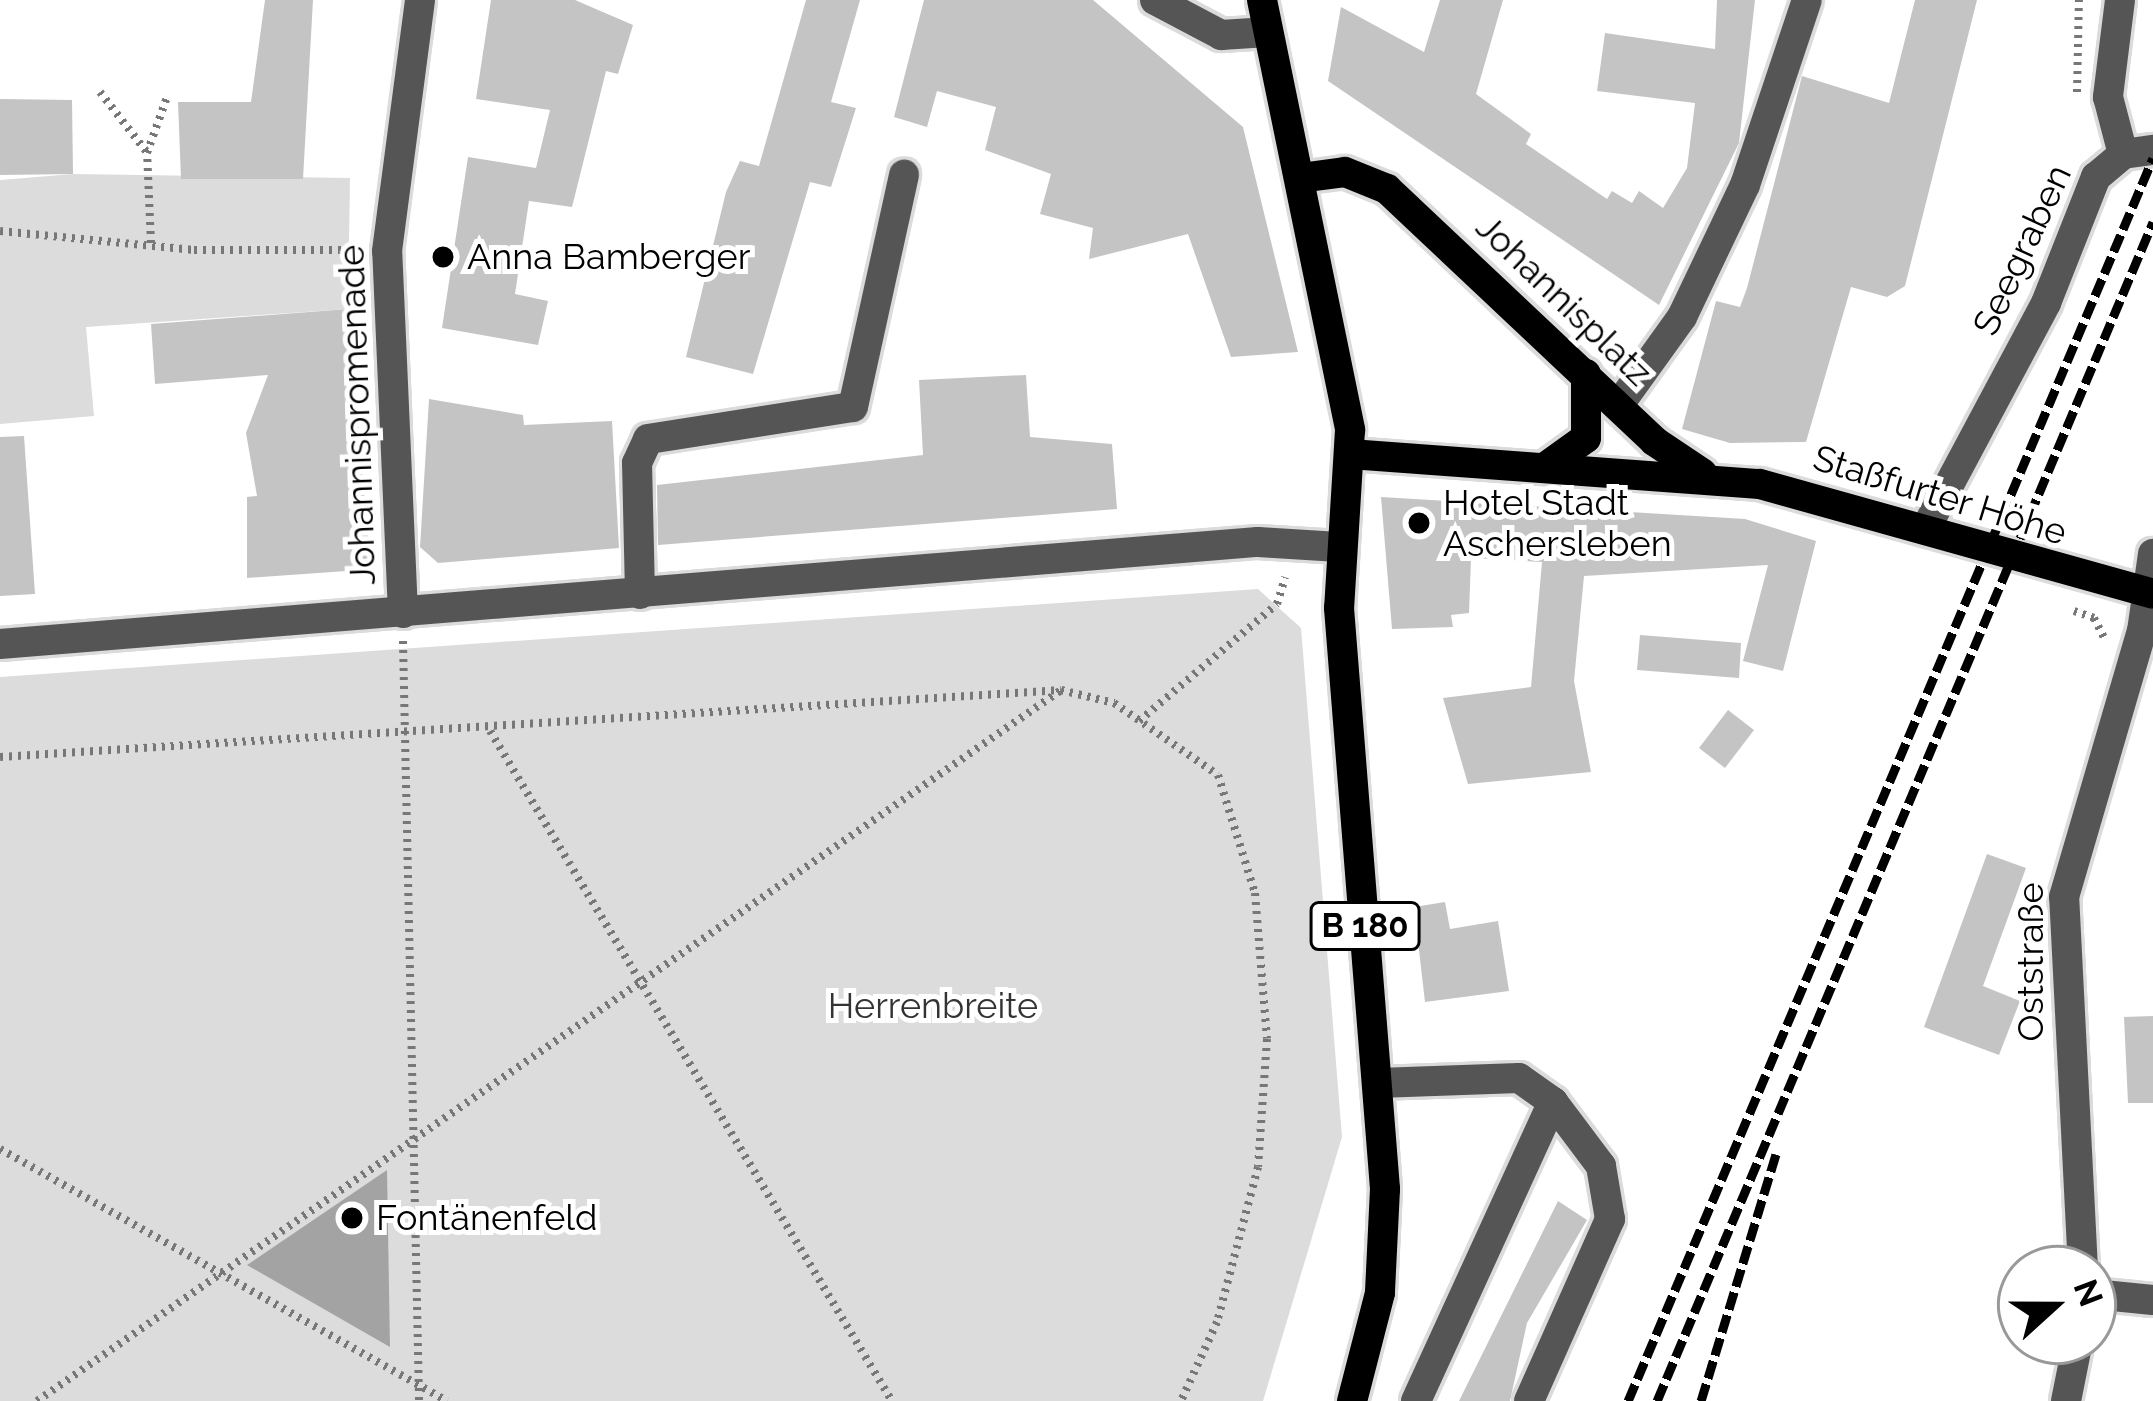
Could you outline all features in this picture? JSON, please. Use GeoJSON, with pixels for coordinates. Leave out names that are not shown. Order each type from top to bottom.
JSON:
{"type":"FeatureCollection","features":[{"type":"Feature","properties":{"kind":"main road","name":"B 180"},"geometry":{"type":"LineString","coordinates":[[1262,0],[1350,454],[1339,547],[1378,1083],[1384,1250],[1352,1401]]}},
{"type":"Feature","properties":{"kind":"main road","name":"Johannisplatz"},"geometry":{"type":"LineString","coordinates":[[1300,178],[1345,172],[1387,188],[1618,406],[1704,475]]}},
{"type":"Feature","properties":{"kind":"main road"},"geometry":{"type":"LineString","coordinates":[[1547,466],[1591,426],[1586,373]]}},
{"type":"Feature","properties":{"kind":"main road"},"geometry":{"type":"LineString","coordinates":[[1350,454],[1704,475]]}},
{"type":"Feature","properties":{"kind":"main road","name":"Staßfurter Höhe"},"geometry":{"type":"LineString","coordinates":[[1704,475],[1927,526],[2150,593]]}},
{"type":"Feature","properties":{"kind":"street","name":"Johannispromenade"},"geometry":{"type":"LineString","coordinates":[[403,613],[387,251],[420,0]]}},
{"type":"Feature","properties":{"kind":"street"},"geometry":{"type":"LineString","coordinates":[[1155,0],[1221,35],[1268,32]]}},
{"type":"Feature","properties":{"kind":"street"},"geometry":{"type":"LineString","coordinates":[[1618,406],[1682,317],[1736,204],[1807,0]]}},
{"type":"Feature","properties":{"kind":"street","name":"Seegraben"},"geometry":{"type":"LineString","coordinates":[[1927,526],[2046,303],[2096,177],[2138,152],[2108,98],[2120,0]]}},
{"type":"Feature","properties":{"kind":"street"},"geometry":{"type":"LineString","coordinates":[[640,594],[637,463],[648,439],[853,407],[904,175]]}},
{"type":"Feature","properties":{"kind":"street"},"geometry":{"type":"LineString","coordinates":[[0,644],[1294,543],[1339,547]]}},
{"type":"Feature","properties":{"kind":"street","name":"Oststraße"},"geometry":{"type":"LineString","coordinates":[[2083,1245],[2064,897],[2150,593],[2153,554]]}},
{"type":"Feature","properties":{"kind":"street"},"geometry":{"type":"LineString","coordinates":[[1378,1083],[1503,1074],[1552,1102],[1600,1166],[1612,1206],[1529,1401]]}},
{"type":"Feature","properties":{"kind":"street"},"geometry":{"type":"LineString","coordinates":[[1416,1401],[1552,1102]]}},
{"type":"Feature","properties":{"kind":"street"},"geometry":{"type":"LineString","coordinates":[[2117,1296],[2153,1300]]}},
{"type":"Feature","properties":{"kind":"street"},"geometry":{"type":"LineString","coordinates":[[2066,1401],[2073,1365]]}},
{"type":"Feature","properties":{"kind":"path"},"geometry":{"type":"LineString","coordinates":[[2070,83],[2079,0]]}},
{"type":"Feature","properties":{"kind":"path"},"geometry":{"type":"LineString","coordinates":[[100,92],[147,153]]}},
{"type":"Feature","properties":{"kind":"path"},"geometry":{"type":"LineString","coordinates":[[151,243],[147,153],[167,97]]}},
{"type":"Feature","properties":{"kind":"path"},"geometry":{"type":"LineString","coordinates":[[0,232],[387,251]]}},
{"type":"Feature","properties":{"kind":"path"},"geometry":{"type":"LineString","coordinates":[[1139,721],[1277,604],[1294,543]]}},
{"type":"Feature","properties":{"kind":"path"},"geometry":{"type":"LineString","coordinates":[[2053,604],[2095,618],[2104,649]]}},
{"type":"Feature","properties":{"kind":"path"},"geometry":{"type":"LineString","coordinates":[[403,613],[409,1144],[419,1401]]}},
{"type":"Feature","properties":{"kind":"path"},"geometry":{"type":"LineString","coordinates":[[37,1401],[1061,690]]}},
{"type":"Feature","properties":{"kind":"path"},"geometry":{"type":"LineString","coordinates":[[0,757],[490,731],[1061,690],[1139,721],[1218,775],[1256,893],[1267,1040],[1258,1167],[1216,1322],[1181,1401]]}},
{"type":"Feature","properties":{"kind":"path"},"geometry":{"type":"LineString","coordinates":[[490,731],[645,979],[892,1401]]}},
{"type":"Feature","properties":{"kind":"path"},"geometry":{"type":"LineString","coordinates":[[0,1149],[224,1271],[447,1401]]}},
{"type":"Feature","properties":{"kind":"green space"},"geometry":{"type":"Polygon","coordinates":[[[73,174],[350,178],[348,309],[86,327],[94,416],[0,424],[0,180],[73,174]]]}},
{"type":"Feature","properties":{"kind":"green space","name":"Herrenbreite"},"geometry":{"type":"Polygon","coordinates":[[[1258,589],[1301,628],[1342,1137],[1263,1401],[0,1401],[0,677],[1258,589]]]}},
{"type":"Feature","properties":{"kind":"shaded area","name":"Fontänenfeld"},"geometry":{"type":"Polygon","coordinates":[[[387,1170],[390,1347],[247,1265],[387,1170]]]}},
{"type":"Feature","properties":{"kind":"building"},"geometry":{"type":"Polygon","coordinates":[[[265,0],[313,0],[303,179],[181,179],[178,102],[251,102],[265,0]]]}},
{"type":"Feature","properties":{"kind":"building"},"geometry":{"type":"Polygon","coordinates":[[[491,0],[575,0],[633,25],[618,74],[606,71],[572,207],[529,201],[515,294],[548,301],[538,345],[442,328],[468,157],[536,168],[550,110],[476,99],[491,0]]]}},
{"type":"Feature","properties":{"kind":"building"},"geometry":{"type":"Polygon","coordinates":[[[806,0],[860,0],[831,102],[856,108],[831,187],[810,182],[753,374],[686,357],[726,192],[740,161],[759,166],[806,0]]]}},
{"type":"Feature","properties":{"kind":"building"},"geometry":{"type":"Polygon","coordinates":[[[924,0],[1093,0],[1243,127],[1298,352],[1231,357],[1188,234],[1089,259],[1093,228],[1040,214],[1051,174],[985,150],[996,107],[937,91],[927,127],[894,117],[924,0]]]}},
{"type":"Feature","properties":{"kind":"building"},"geometry":{"type":"Polygon","coordinates":[[[1440,0],[1503,0],[1476,94],[1531,134],[1526,144],[1607,199],[1612,191],[1632,203],[1639,191],[1663,208],[1687,168],[1695,103],[1597,91],[1605,33],[1715,49],[1717,0],[1755,0],[1739,143],[1659,305],[1328,81],[1341,7],[1424,52],[1440,0]]]}},
{"type":"Feature","properties":{"kind":"building"},"geometry":{"type":"Polygon","coordinates":[[[1915,0],[1977,0],[1905,286],[1887,297],[1851,287],[1806,442],[1730,443],[1682,429],[1716,301],[1740,307],[1747,288],[1802,76],[1889,103],[1915,0]]]}},
{"type":"Feature","properties":{"kind":"building"},"geometry":{"type":"Polygon","coordinates":[[[0,99],[72,100],[73,174],[0,175],[0,99]]]}},
{"type":"Feature","properties":{"kind":"building"},"geometry":{"type":"Polygon","coordinates":[[[348,309],[370,559],[361,570],[247,578],[247,497],[257,496],[246,433],[268,375],[155,384],[151,324],[348,309]]]}},
{"type":"Feature","properties":{"kind":"building"},"geometry":{"type":"Polygon","coordinates":[[[1026,375],[1030,437],[1112,444],[1117,509],[658,545],[657,485],[923,455],[919,380],[1026,375]]]}},
{"type":"Feature","properties":{"kind":"building"},"geometry":{"type":"Polygon","coordinates":[[[429,399],[523,415],[524,425],[612,421],[619,548],[438,563],[420,547],[429,399]]]}},
{"type":"Feature","properties":{"kind":"building"},"geometry":{"type":"Polygon","coordinates":[[[24,436],[35,594],[0,596],[0,437],[24,436]]]}},
{"type":"Feature","properties":{"kind":"building"},"geometry":{"type":"Polygon","coordinates":[[[1381,497],[1745,519],[1816,541],[1783,671],[1743,661],[1768,565],[1584,576],[1574,681],[1591,772],[1468,784],[1443,698],[1531,687],[1542,562],[1471,558],[1469,613],[1451,615],[1453,627],[1392,629],[1381,497]]]}},
{"type":"Feature","properties":{"kind":"building"},"geometry":{"type":"Polygon","coordinates":[[[1640,635],[1741,643],[1739,678],[1637,670],[1640,635]]]}},
{"type":"Feature","properties":{"kind":"building"},"geometry":{"type":"Polygon","coordinates":[[[1728,710],[1754,730],[1725,768],[1699,748],[1728,710]]]}},
{"type":"Feature","properties":{"kind":"building"},"geometry":{"type":"Polygon","coordinates":[[[1987,854],[2026,868],[1983,986],[2020,1001],[1999,1055],[1924,1027],[1987,854]]]}},
{"type":"Feature","properties":{"kind":"building"},"geometry":{"type":"Polygon","coordinates":[[[1445,902],[1450,929],[1498,921],[1509,991],[1425,1002],[1414,907],[1445,902]]]}},
{"type":"Feature","properties":{"kind":"building"},"geometry":{"type":"Polygon","coordinates":[[[2153,1016],[2153,1103],[2128,1103],[2124,1017],[2153,1016]]]}},
{"type":"Feature","properties":{"kind":"building"},"geometry":{"type":"Polygon","coordinates":[[[1558,1201],[1587,1220],[1527,1323],[1510,1401],[1459,1401],[1558,1201]]]}},
{"type":"Feature","properties":{"kind":"railway"},"geometry":{"type":"LineString","coordinates":[[1628,1401],[2153,158]]}},
{"type":"Feature","properties":{"kind":"railway"},"geometry":{"type":"LineString","coordinates":[[1657,1401],[2153,222]]}},
{"type":"Feature","properties":{"kind":"railway"},"geometry":{"type":"LineString","coordinates":[[1701,1401],[1776,1154]]}},
{"type":"Feature","properties":{"kind":"place","name":"Anna Bamberger"},"geometry":{"type":"Point","coordinates":[443,257]}},
{"type":"Feature","properties":{"kind":"place","name":"Hotel Stadt Aschersleben"},"geometry":{"type":"Point","coordinates":[1419,523]}},
{"type":"Feature","properties":{"kind":"place","name":"Fontänenfeld"},"geometry":{"type":"Point","coordinates":[352,1218]}}]}
